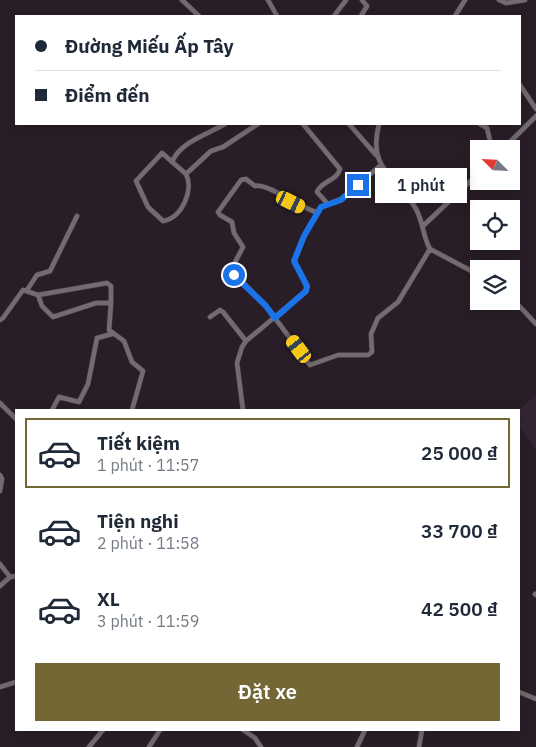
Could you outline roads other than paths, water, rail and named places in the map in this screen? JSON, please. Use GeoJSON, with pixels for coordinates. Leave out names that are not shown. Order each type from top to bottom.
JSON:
{"type":"FeatureCollection","features":[{"type":"Feature","properties":{"kind":"street"},"geometry":{"type":"LineString","coordinates":[[182,0],[198,15]]}},
{"type":"Feature","properties":{"kind":"street"},"geometry":{"type":"LineString","coordinates":[[268,0],[276,15]]}},
{"type":"Feature","properties":{"kind":"street"},"geometry":{"type":"LineString","coordinates":[[335,15],[346,0]]}},
{"type":"Feature","properties":{"kind":"street"},"geometry":{"type":"LineString","coordinates":[[362,0],[367,6],[362,15]]}},
{"type":"Feature","properties":{"kind":"street"},"geometry":{"type":"LineString","coordinates":[[456,15],[465,0]]}},
{"type":"Feature","properties":{"kind":"street"},"geometry":{"type":"LineString","coordinates":[[499,0],[506,3],[525,0]]}},
{"type":"Feature","properties":{"kind":"street"},"geometry":{"type":"LineString","coordinates":[[521,86],[536,109]]}},
{"type":"Feature","properties":{"kind":"street"},"geometry":{"type":"LineString","coordinates":[[512,140],[536,116]]}},
{"type":"Feature","properties":{"kind":"street"},"geometry":{"type":"LineString","coordinates":[[172,162],[180,151],[200,136],[223,125]]}},
{"type":"Feature","properties":{"kind":"street"},"geometry":{"type":"LineString","coordinates":[[186,174],[211,151],[223,146],[256,125]]}},
{"type":"Feature","properties":{"kind":"street"},"geometry":{"type":"LineString","coordinates":[[304,125],[340,169],[334,178],[319,188],[317,192],[327,203]]}},
{"type":"Feature","properties":{"kind":"street"},"geometry":{"type":"LineString","coordinates":[[350,125],[376,155],[381,165],[416,209],[430,249],[470,270]]}},
{"type":"Feature","properties":{"kind":"street"},"geometry":{"type":"LineString","coordinates":[[376,155],[379,125]]}},
{"type":"Feature","properties":{"kind":"street"},"geometry":{"type":"LineString","coordinates":[[482,125],[487,128],[490,140]]}},
{"type":"Feature","properties":{"kind":"street"},"geometry":{"type":"LineString","coordinates":[[162,153],[172,162],[186,174],[188,179],[186,199],[171,218],[163,222],[148,207],[136,180],[162,153]]}},
{"type":"Feature","properties":{"kind":"street"},"geometry":{"type":"LineString","coordinates":[[243,409],[237,363],[238,354],[246,341],[306,291],[307,286],[294,261],[316,212],[327,203],[341,200],[381,165]]}},
{"type":"Feature","properties":{"kind":"street"},"geometry":{"type":"LineString","coordinates":[[316,212],[291,202],[267,186],[261,184],[254,186],[246,179],[241,180],[218,212],[232,222],[234,233],[243,247],[231,270],[266,306],[310,365],[338,355],[362,357],[372,352],[372,334],[378,318],[398,302],[430,249]]}},
{"type":"Feature","properties":{"kind":"street"},"geometry":{"type":"LineString","coordinates":[[423,226],[470,182]]}},
{"type":"Feature","properties":{"kind":"street"},"geometry":{"type":"LineString","coordinates":[[27,290],[37,275],[46,273],[53,267],[77,216]]}},
{"type":"Feature","properties":{"kind":"street"},"geometry":{"type":"LineString","coordinates":[[0,320],[23,290],[38,295],[103,283],[111,286],[109,330],[124,341],[132,362],[143,371],[132,409]]}},
{"type":"Feature","properties":{"kind":"street"},"geometry":{"type":"LineString","coordinates":[[38,295],[42,306],[53,317],[96,303],[111,303]]}},
{"type":"Feature","properties":{"kind":"street"},"geometry":{"type":"LineString","coordinates":[[520,307],[536,324]]}},
{"type":"Feature","properties":{"kind":"street"},"geometry":{"type":"LineString","coordinates":[[210,317],[220,310],[223,312],[246,341]]}},
{"type":"Feature","properties":{"kind":"street"},"geometry":{"type":"LineString","coordinates":[[52,409],[58,397],[79,402],[88,384],[97,338],[112,334]]}},
{"type":"Feature","properties":{"kind":"street"},"geometry":{"type":"LineString","coordinates":[[0,403],[15,418]]}},
{"type":"Feature","properties":{"kind":"street"},"geometry":{"type":"LineString","coordinates":[[0,475],[2,480],[0,491]]}},
{"type":"Feature","properties":{"kind":"street"},"geometry":{"type":"LineString","coordinates":[[0,564],[10,577]]}},
{"type":"Feature","properties":{"kind":"street"},"geometry":{"type":"LineString","coordinates":[[0,586],[10,577],[15,576]]}},
{"type":"Feature","properties":{"kind":"street"},"geometry":{"type":"LineString","coordinates":[[0,687],[15,682]]}},
{"type":"Feature","properties":{"kind":"street"},"geometry":{"type":"LineString","coordinates":[[520,692],[536,699]]}},
{"type":"Feature","properties":{"kind":"street"},"geometry":{"type":"LineString","coordinates":[[89,747],[102,731]]}},
{"type":"Feature","properties":{"kind":"street"},"geometry":{"type":"LineString","coordinates":[[149,747],[159,731]]}},
{"type":"Feature","properties":{"kind":"street"},"geometry":{"type":"LineString","coordinates":[[244,731],[255,738],[261,747]]}},
{"type":"Feature","properties":{"kind":"street"},"geometry":{"type":"LineString","coordinates":[[357,747],[365,731]]}},
{"type":"Feature","properties":{"kind":"street"},"geometry":{"type":"LineString","coordinates":[[419,747],[422,731]]}}]}
